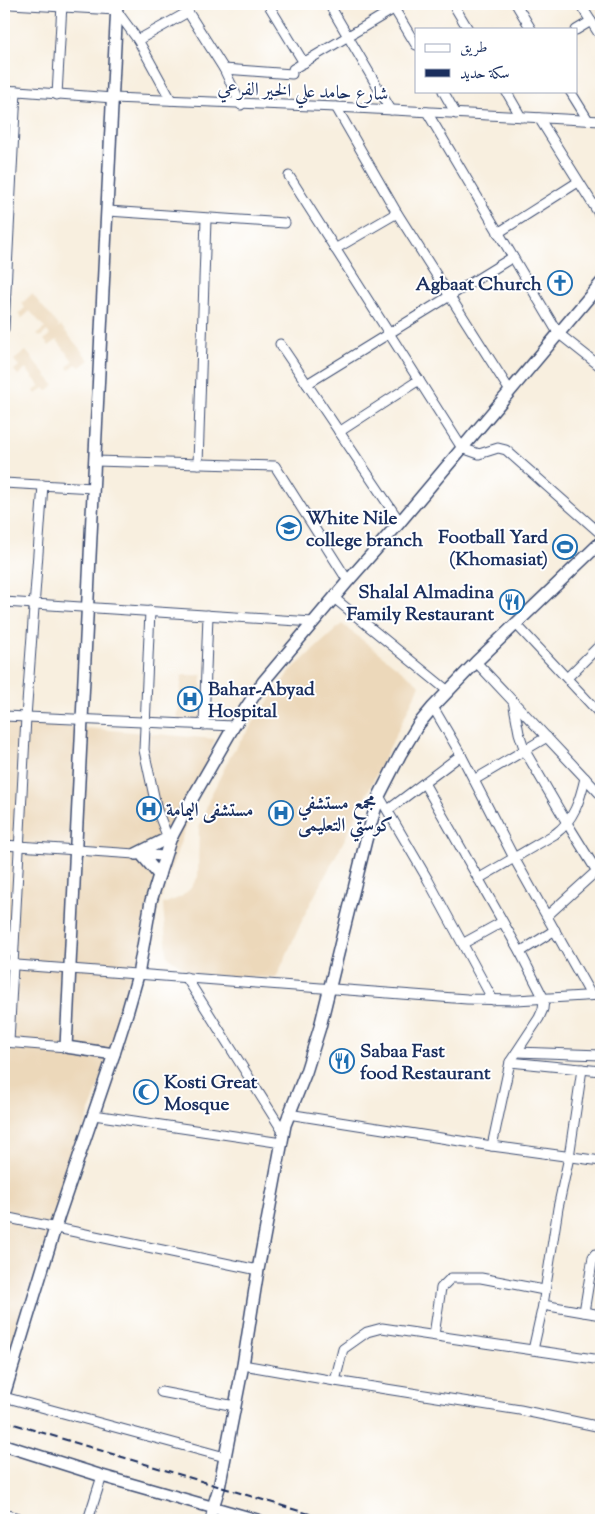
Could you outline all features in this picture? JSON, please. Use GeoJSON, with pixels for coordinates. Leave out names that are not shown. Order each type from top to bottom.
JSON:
{"type":"FeatureCollection","features":[{"type":"Feature","properties":{"kind":"main road"},"geometry":{"type":"LineString","coordinates":[[114,1054],[66,1047],[108,211],[116,7]]}},
{"type":"Feature","properties":{"kind":"main road"},"geometry":{"type":"LineString","coordinates":[[4,1396],[55,1228],[94,1115],[138,975],[151,901],[170,837],[234,726],[263,682],[601,282]]}},
{"type":"Feature","properties":{"kind":"main road"},"geometry":{"type":"LineString","coordinates":[[213,1507],[219,1488],[244,1364],[258,1270],[288,1114],[314,1050],[331,988],[359,866],[379,796],[400,755],[418,725],[432,707],[601,542]]}},
{"type":"Feature","properties":{"kind":"main road"},"geometry":{"type":"LineString","coordinates":[[158,875],[139,854],[170,837]]}},
{"type":"Feature","properties":{"kind":"main road"},"geometry":{"type":"LineString","coordinates":[[4,1445],[102,1476],[257,1520]]}},
{"type":"Feature","properties":{"kind":"street"},"geometry":{"type":"LineString","coordinates":[[10,4],[116,7],[138,40],[171,100]]}},
{"type":"Feature","properties":{"kind":"street"},"geometry":{"type":"LineString","coordinates":[[268,4],[304,63]]}},
{"type":"Feature","properties":{"kind":"street"},"geometry":{"type":"LineString","coordinates":[[329,4],[391,110]]}},
{"type":"Feature","properties":{"kind":"street"},"geometry":{"type":"LineString","coordinates":[[454,4],[467,28]]}},
{"type":"Feature","properties":{"kind":"street"},"geometry":{"type":"LineString","coordinates":[[516,4],[530,28]]}},
{"type":"Feature","properties":{"kind":"street"},"geometry":{"type":"LineString","coordinates":[[580,4],[601,37]]}},
{"type":"Feature","properties":{"kind":"street"},"geometry":{"type":"LineString","coordinates":[[224,68],[292,72],[396,5],[415,43]]}},
{"type":"Feature","properties":{"kind":"street"},"geometry":{"type":"LineString","coordinates":[[57,95],[62,6]]}},
{"type":"Feature","properties":{"kind":"street"},"geometry":{"type":"LineString","coordinates":[[138,40],[185,6],[224,68],[241,105]]}},
{"type":"Feature","properties":{"kind":"street"},"geometry":{"type":"LineString","coordinates":[[578,29],[591,21]]}},
{"type":"Feature","properties":{"kind":"street","name":"شارع حامد علي الخير الفرعي"},"geometry":{"type":"LineString","coordinates":[[4,90],[57,95],[241,105],[391,110],[601,121]]}},
{"type":"Feature","properties":{"kind":"street"},"geometry":{"type":"LineString","coordinates":[[4,329],[7,209],[16,91]]}},
{"type":"Feature","properties":{"kind":"street"},"geometry":{"type":"LineString","coordinates":[[444,92],[456,114]]}},
{"type":"Feature","properties":{"kind":"street"},"geometry":{"type":"LineString","coordinates":[[507,92],[521,117]]}},
{"type":"Feature","properties":{"kind":"street"},"geometry":{"type":"LineString","coordinates":[[571,92],[588,120]]}},
{"type":"Feature","properties":{"kind":"street"},"geometry":{"type":"LineString","coordinates":[[336,108],[397,213],[510,390]]}},
{"type":"Feature","properties":{"kind":"street"},"geometry":{"type":"LineString","coordinates":[[427,112],[558,333],[601,366]]}},
{"type":"Feature","properties":{"kind":"street"},"geometry":{"type":"LineString","coordinates":[[539,118],[601,217]]}},
{"type":"Feature","properties":{"kind":"street"},"geometry":{"type":"LineString","coordinates":[[289,176],[462,448],[479,454],[498,448],[506,450],[601,534]]}},
{"type":"Feature","properties":{"kind":"street"},"geometry":{"type":"LineString","coordinates":[[498,233],[578,182]]}},
{"type":"Feature","properties":{"kind":"street"},"geometry":{"type":"LineString","coordinates":[[108,211],[285,224]]}},
{"type":"Feature","properties":{"kind":"street"},"geometry":{"type":"LineString","coordinates":[[336,249],[397,213]]}},
{"type":"Feature","properties":{"kind":"street"},"geometry":{"type":"LineString","coordinates":[[198,464],[206,219]]}},
{"type":"Feature","properties":{"kind":"street"},"geometry":{"type":"LineString","coordinates":[[307,384],[512,257]]}},
{"type":"Feature","properties":{"kind":"street"},"geometry":{"type":"LineString","coordinates":[[280,344],[400,522]]}},
{"type":"Feature","properties":{"kind":"street"},"geometry":{"type":"LineString","coordinates":[[339,432],[419,380]]}},
{"type":"Feature","properties":{"kind":"street"},"geometry":{"type":"LineString","coordinates":[[95,461],[275,466],[348,581]]}},
{"type":"Feature","properties":{"kind":"street"},"geometry":{"type":"LineString","coordinates":[[4,483],[93,488]]}},
{"type":"Feature","properties":{"kind":"street"},"geometry":{"type":"LineString","coordinates":[[43,485],[18,846],[14,966],[6,1042],[66,1047]]}},
{"type":"Feature","properties":{"kind":"street"},"geometry":{"type":"LineString","coordinates":[[334,598],[448,691]]}},
{"type":"Feature","properties":{"kind":"street"},"geometry":{"type":"LineString","coordinates":[[4,602],[313,622]]}},
{"type":"Feature","properties":{"kind":"street"},"geometry":{"type":"LineString","coordinates":[[150,611],[144,750],[159,817],[170,837]]}},
{"type":"Feature","properties":{"kind":"street"},"geometry":{"type":"LineString","coordinates":[[204,725],[208,615]]}},
{"type":"Feature","properties":{"kind":"street"},"geometry":{"type":"LineString","coordinates":[[516,624],[601,715]]}},
{"type":"Feature","properties":{"kind":"street"},"geometry":{"type":"LineString","coordinates":[[567,678],[601,644]]}},
{"type":"Feature","properties":{"kind":"street"},"geometry":{"type":"LineString","coordinates":[[476,662],[601,795]]}},
{"type":"Feature","properties":{"kind":"street"},"geometry":{"type":"LineString","coordinates":[[513,701],[518,733],[525,751],[567,823],[600,872],[547,916]]}},
{"type":"Feature","properties":{"kind":"street"},"geometry":{"type":"LineString","coordinates":[[432,707],[461,755],[514,858],[591,995]]}},
{"type":"Feature","properties":{"kind":"street"},"geometry":{"type":"LineString","coordinates":[[4,716],[234,726]]}},
{"type":"Feature","properties":{"kind":"street"},"geometry":{"type":"LineString","coordinates":[[474,780],[547,737]]}},
{"type":"Feature","properties":{"kind":"street"},"geometry":{"type":"LineString","coordinates":[[388,810],[461,755]]}},
{"type":"Feature","properties":{"kind":"street"},"geometry":{"type":"LineString","coordinates":[[478,878],[555,834],[567,823],[578,805],[586,778]]}},
{"type":"Feature","properties":{"kind":"street"},"geometry":{"type":"LineString","coordinates":[[424,783],[520,952],[544,999],[540,1018],[510,1062],[492,1146]]}},
{"type":"Feature","properties":{"kind":"street"},"geometry":{"type":"LineString","coordinates":[[379,796],[464,943],[493,1000]]}},
{"type":"Feature","properties":{"kind":"street"},"geometry":{"type":"LineString","coordinates":[[4,845],[164,856]]}},
{"type":"Feature","properties":{"kind":"street"},"geometry":{"type":"LineString","coordinates":[[464,943],[502,922]]}},
{"type":"Feature","properties":{"kind":"street"},"geometry":{"type":"LineString","coordinates":[[520,952],[555,930]]}},
{"type":"Feature","properties":{"kind":"street"},"geometry":{"type":"LineString","coordinates":[[4,964],[493,1000],[601,995]]}},
{"type":"Feature","properties":{"kind":"street"},"geometry":{"type":"LineString","coordinates":[[186,977],[283,1138]]}},
{"type":"Feature","properties":{"kind":"street"},"geometry":{"type":"LineString","coordinates":[[517,1052],[601,1056]]}},
{"type":"Feature","properties":{"kind":"street"},"geometry":{"type":"LineString","coordinates":[[510,1062],[601,1071]]}},
{"type":"Feature","properties":{"kind":"street"},"geometry":{"type":"LineString","coordinates":[[533,1350],[543,1305],[558,1208],[569,1157],[582,1069]]}},
{"type":"Feature","properties":{"kind":"street"},"geometry":{"type":"LineString","coordinates":[[288,1114],[601,1161]]}},
{"type":"Feature","properties":{"kind":"street"},"geometry":{"type":"LineString","coordinates":[[94,1115],[283,1138]]}},
{"type":"Feature","properties":{"kind":"street"},"geometry":{"type":"LineString","coordinates":[[4,1217],[258,1270]]}},
{"type":"Feature","properties":{"kind":"street"},"geometry":{"type":"LineString","coordinates":[[584,1312],[593,1257],[596,1254],[601,1254]]}},
{"type":"Feature","properties":{"kind":"street"},"geometry":{"type":"LineString","coordinates":[[434,1335],[441,1288],[451,1278],[481,1278],[544,1290]]}},
{"type":"Feature","properties":{"kind":"street"},"geometry":{"type":"LineString","coordinates":[[543,1305],[601,1314]]}},
{"type":"Feature","properties":{"kind":"street"},"geometry":{"type":"LineString","coordinates":[[335,1381],[343,1349],[367,1332],[382,1328],[601,1360]]}},
{"type":"Feature","properties":{"kind":"street"},"geometry":{"type":"LineString","coordinates":[[244,1364],[335,1381],[520,1410],[601,1427]]}},
{"type":"Feature","properties":{"kind":"street"},"geometry":{"type":"LineString","coordinates":[[162,1392],[235,1406]]}},
{"type":"Feature","properties":{"kind":"street"},"geometry":{"type":"LineString","coordinates":[[4,1396],[225,1457]]}},
{"type":"Feature","properties":{"kind":"street"},"geometry":{"type":"LineString","coordinates":[[88,1520],[102,1476]]}},
{"type":"Feature","properties":{"kind":"street"},"geometry":{"type":"LineString","coordinates":[[210,1520],[213,1507]]}},
{"type":"Feature","properties":{"kind":"street"},"geometry":{"type":"LineString","coordinates":[[4,1514],[26,1520]]}},
{"type":"Feature","properties":{"kind":"shaded area"},"geometry":{"type":"Polygon","coordinates":[[[32,294],[59,326],[56,329],[61,326],[89,360],[80,367],[76,364],[69,370],[67,367],[73,361],[57,340],[49,346],[44,340],[50,335],[47,331],[40,337],[37,334],[45,328],[30,311],[22,318],[18,314],[25,308],[22,303],[32,294]]]}},
{"type":"Feature","properties":{"kind":"shaded area"},"geometry":{"type":"Polygon","coordinates":[[[26,351],[54,385],[47,391],[44,388],[36,394],[34,391],[40,386],[26,369],[18,375],[14,370],[19,366],[14,360],[26,351]]]}},
{"type":"Feature","properties":{"kind":"shaded area","name":"مجمع مستشفي كوستي التعليمى"},"geometry":{"type":"Polygon","coordinates":[[[342,624],[420,685],[348,833],[306,912],[276,978],[193,975],[167,956],[163,904],[181,897],[190,889],[198,877],[199,828],[210,797],[232,753],[289,672],[342,624]]]}},
{"type":"Feature","properties":{"kind":"shaded area","name":"Bahar-Abyad Hospital"},"geometry":{"type":"Polygon","coordinates":[[[182,675],[202,675],[199,723],[177,722],[182,675]]]}},
{"type":"Feature","properties":{"kind":"shaded area"},"geometry":{"type":"Polygon","coordinates":[[[4,721],[215,739],[48,1236],[4,1379],[4,721]]]}},
{"type":"Feature","properties":{"kind":"railway"},"geometry":{"type":"LineString","coordinates":[[4,1421],[329,1520]]}},
{"type":"Feature","properties":{"kind":"place","name":"Agbaat Church"},"geometry":{"type":"Point","coordinates":[560,283]}},
{"type":"Feature","properties":{"kind":"place","name":"White Nile college branch"},"geometry":{"type":"Point","coordinates":[289,528]}},
{"type":"Feature","properties":{"kind":"place","name":"Football Yard (Khomasiat)"},"geometry":{"type":"Point","coordinates":[565,547]}},
{"type":"Feature","properties":{"kind":"place","name":"Shalal Almadina Family Restaurant"},"geometry":{"type":"Point","coordinates":[512,602]}},
{"type":"Feature","properties":{"kind":"place","name":"Bahar-Abyad Hospital"},"geometry":{"type":"Point","coordinates":[190,699]}},
{"type":"Feature","properties":{"kind":"place","name":"مستشفى اليمامة"},"geometry":{"type":"Point","coordinates":[149,809]}},
{"type":"Feature","properties":{"kind":"place","name":"مجمع مستشفي كوستي التعليمى"},"geometry":{"type":"Point","coordinates":[281,813]}},
{"type":"Feature","properties":{"kind":"place","name":"Sabaa Fast food Restaurant"},"geometry":{"type":"Point","coordinates":[342,1061]}},
{"type":"Feature","properties":{"kind":"place","name":"Kosti Great Mosque"},"geometry":{"type":"Point","coordinates":[146,1092]}}]}
